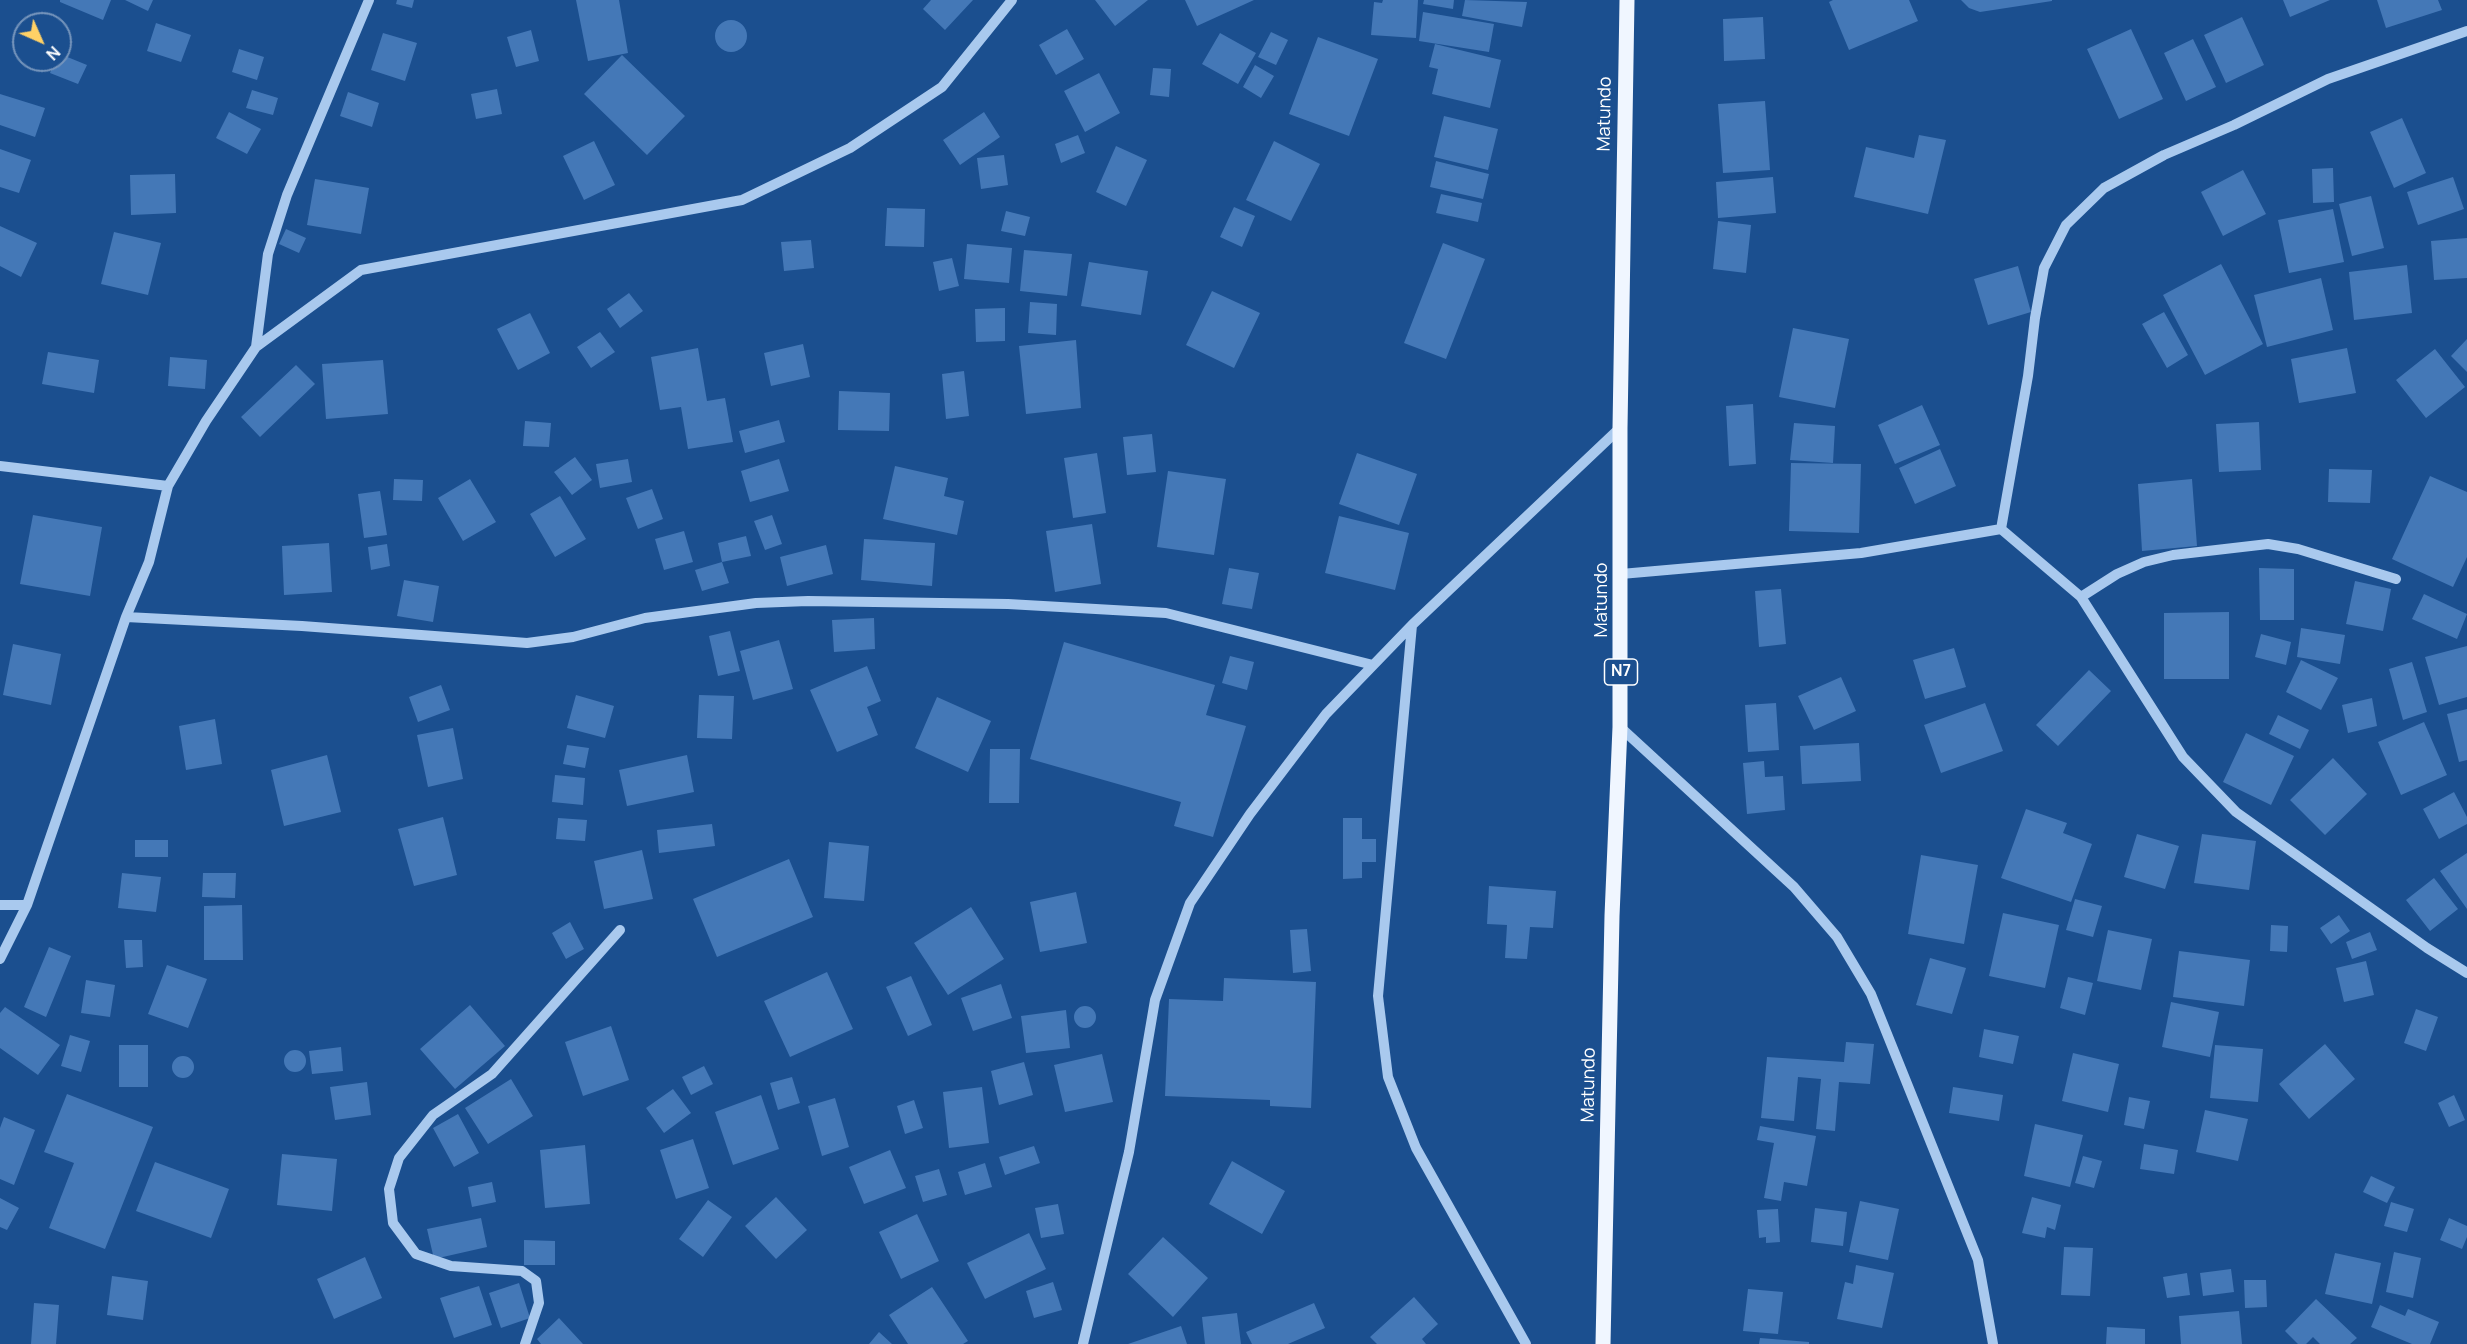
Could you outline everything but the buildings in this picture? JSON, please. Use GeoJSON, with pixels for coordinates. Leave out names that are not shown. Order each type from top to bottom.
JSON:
{"type":"FeatureCollection","features":[{"type":"Feature","properties":{"kind":"main road","name":"Matundo"},"geometry":{"type":"LineString","coordinates":[[1603,1344],[1612,916],[1620,727],[1620,428],[1627,0]]}},
{"type":"Feature","properties":{"kind":"street"},"geometry":{"type":"LineString","coordinates":[[256,347],[268,254],[287,195],[369,0]]}},
{"type":"Feature","properties":{"kind":"street"},"geometry":{"type":"LineString","coordinates":[[0,959],[27,905],[126,617],[149,562],[168,486],[206,421],[256,347],[361,270],[742,200],[850,148],[942,87],[1012,0]]}},
{"type":"Feature","properties":{"kind":"street"},"geometry":{"type":"LineString","coordinates":[[2001,529],[2044,268],[2066,225],[2104,188],[2164,155],[2234,125],[2328,79],[2467,31]]}},
{"type":"Feature","properties":{"kind":"street"},"geometry":{"type":"LineString","coordinates":[[1083,1344],[1129,1152],[1155,1000],[1190,903],[1250,814],[1326,714],[1412,625],[1620,428]]}},
{"type":"Feature","properties":{"kind":"street"},"geometry":{"type":"LineString","coordinates":[[0,466],[168,486]]}},
{"type":"Feature","properties":{"kind":"street"},"geometry":{"type":"LineString","coordinates":[[1621,574],[1861,553],[2001,529]]}},
{"type":"Feature","properties":{"kind":"street"},"geometry":{"type":"LineString","coordinates":[[2001,529],[2080,597],[2183,757],[2208,785],[2245,819],[2427,948],[2467,973]]}},
{"type":"Feature","properties":{"kind":"street"},"geometry":{"type":"LineString","coordinates":[[2080,597],[2117,574],[2144,562],[2173,555],[2268,544],[2298,549],[2396,579]]}},
{"type":"Feature","properties":{"kind":"street"},"geometry":{"type":"LineString","coordinates":[[126,617],[302,626],[509,643],[551,640],[645,618],[756,603],[808,601],[1008,604],[1166,613],[1373,665]]}},
{"type":"Feature","properties":{"kind":"street"},"geometry":{"type":"LineString","coordinates":[[1412,625],[1378,996],[1388,1077],[1416,1148],[1526,1344]]}},
{"type":"Feature","properties":{"kind":"street"},"geometry":{"type":"LineString","coordinates":[[1620,727],[1794,887],[1837,937],[1866,984],[1978,1260],[1993,1344]]}},
{"type":"Feature","properties":{"kind":"street"},"geometry":{"type":"LineString","coordinates":[[0,905],[27,905]]}},
{"type":"Feature","properties":{"kind":"street"},"geometry":{"type":"LineString","coordinates":[[525,1344],[540,1303],[536,1281],[522,1271],[451,1266],[416,1254],[393,1223],[389,1189],[399,1158],[433,1115],[492,1074],[620,930]]}}]}
